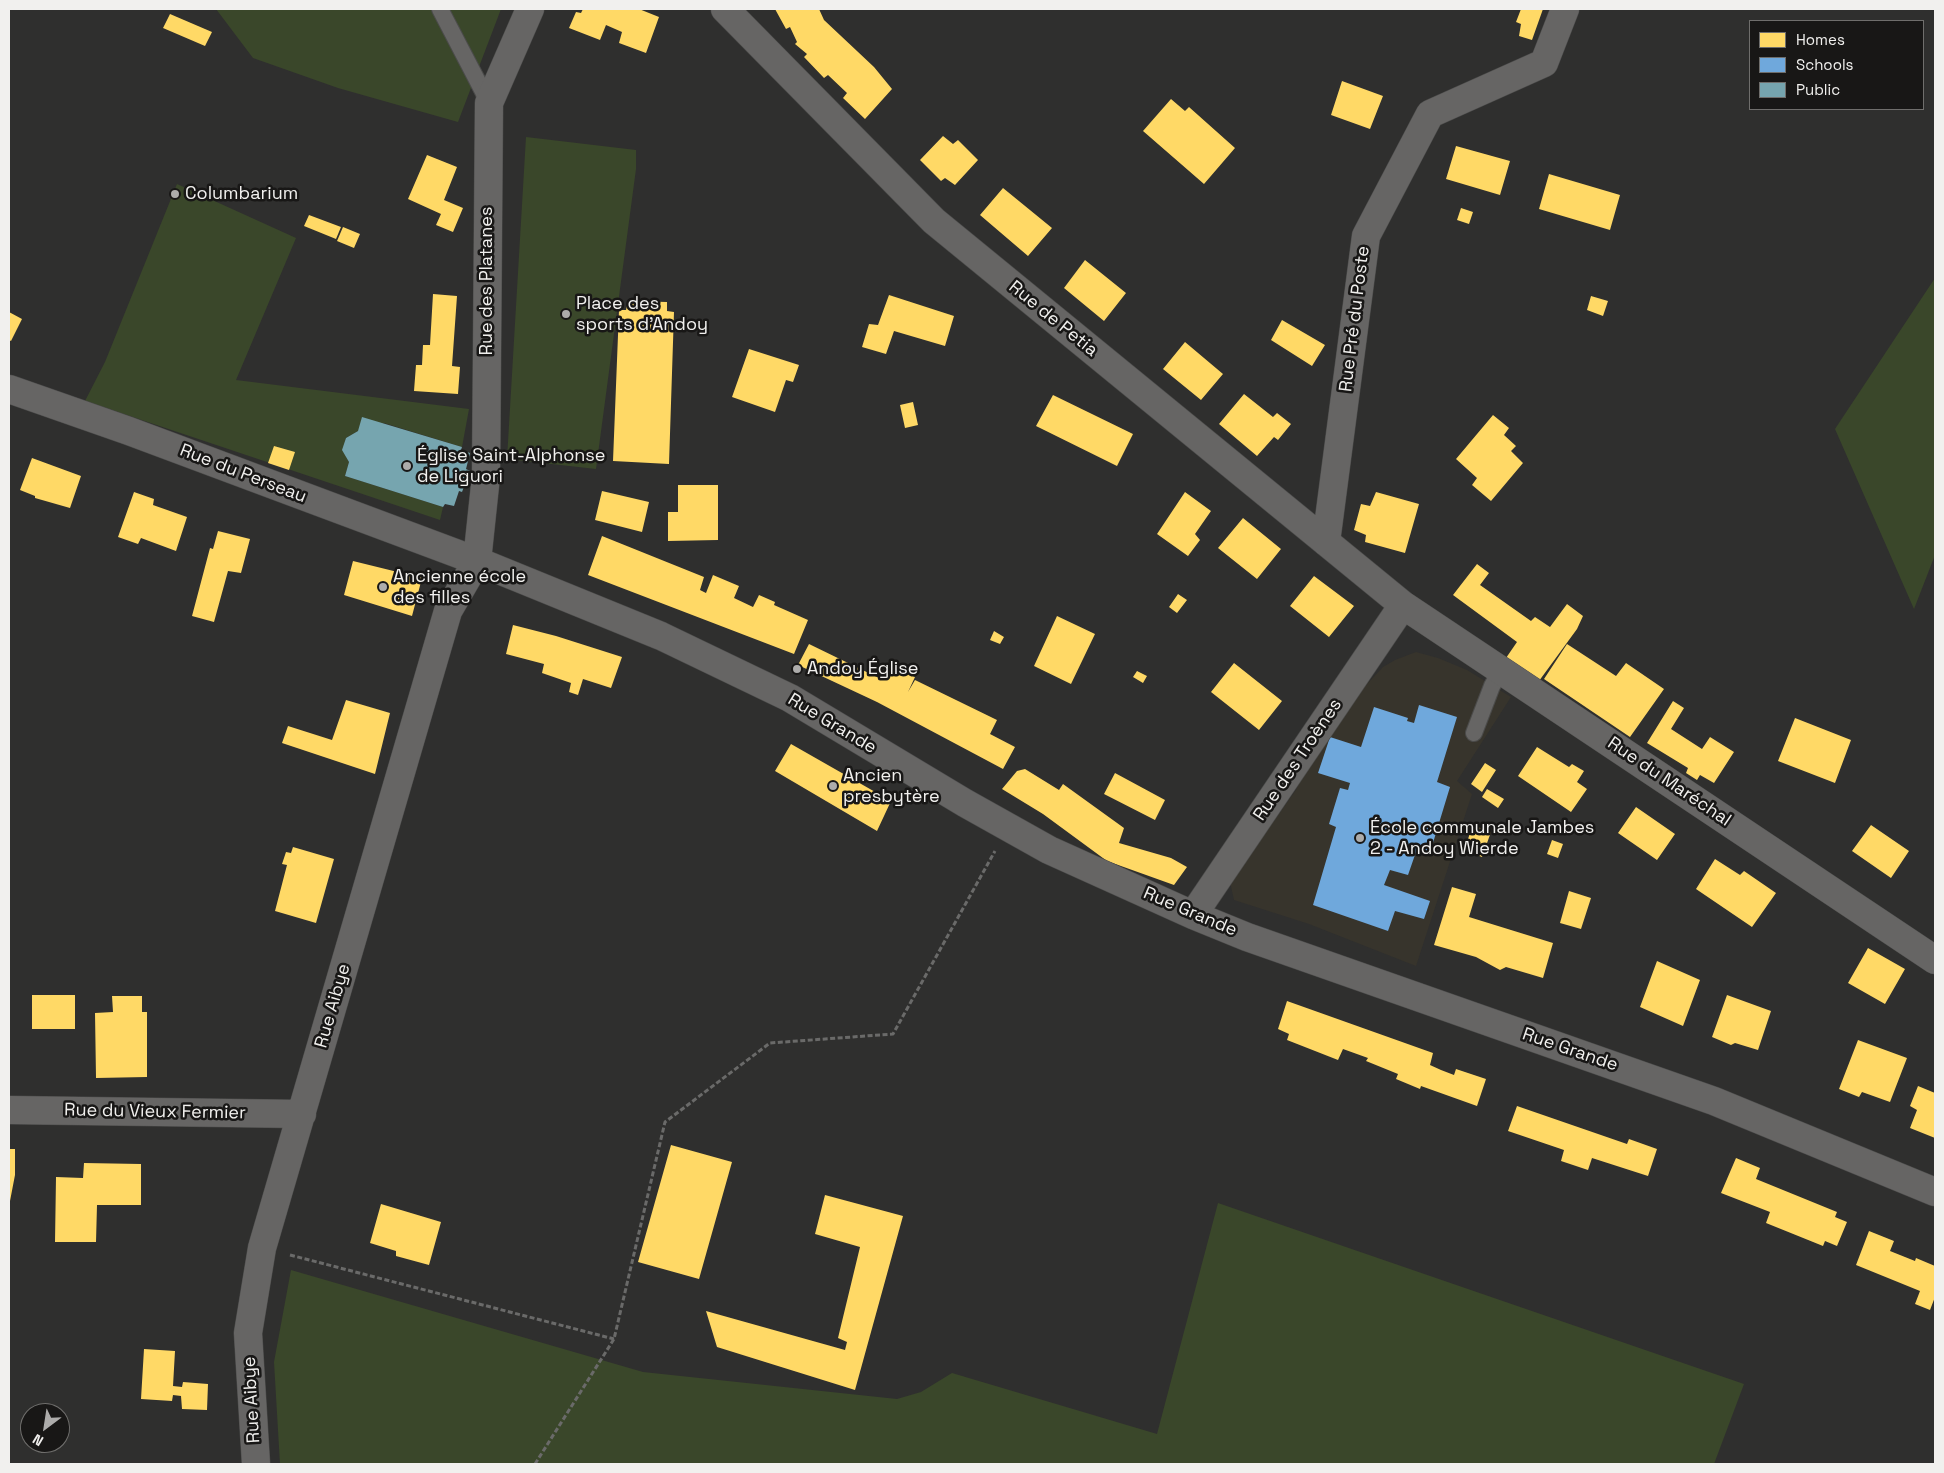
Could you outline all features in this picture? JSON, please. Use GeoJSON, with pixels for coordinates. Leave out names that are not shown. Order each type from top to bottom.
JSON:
{"type":"FeatureCollection","features":[{"type":"Feature","properties":{"kind":"street","name":"Rue des Platanes"},"geometry":{"type":"LineString","coordinates":[[477,560],[486,476],[489,103],[530,9]]}},
{"type":"Feature","properties":{"kind":"street","name":"Rue de Petia"},"geometry":{"type":"LineString","coordinates":[[725,9],[934,221],[1403,605]]}},
{"type":"Feature","properties":{"kind":"street","name":"Rue Pré du Poste"},"geometry":{"type":"LineString","coordinates":[[1326,542],[1366,236],[1430,114],[1544,63],[1565,9]]}},
{"type":"Feature","properties":{"kind":"street","name":"Rue du Perseau"},"geometry":{"type":"LineString","coordinates":[[9,389],[129,431],[477,560]]}},
{"type":"Feature","properties":{"kind":"street","name":"Rue Grande"},"geometry":{"type":"LineString","coordinates":[[477,560],[661,636],[790,698],[1007,828],[1049,850],[1193,915],[1247,937],[1714,1101],[1935,1192]]}},
{"type":"Feature","properties":{"kind":"street","name":"Rue Aibye"},"geometry":{"type":"LineString","coordinates":[[256,1464],[248,1333],[262,1248],[448,611],[477,560]]}},
{"type":"Feature","properties":{"kind":"street","name":"Rue du Maréchal"},"geometry":{"type":"LineString","coordinates":[[1403,605],[1935,960]]}},
{"type":"Feature","properties":{"kind":"street","name":"Rue des Troènes"},"geometry":{"type":"LineString","coordinates":[[1193,915],[1403,605]]}},
{"type":"Feature","properties":{"kind":"street","name":"Rue du Vieux Fermier"},"geometry":{"type":"LineString","coordinates":[[9,1110],[302,1114]]}},
{"type":"Feature","properties":{"kind":"lane"},"geometry":{"type":"LineString","coordinates":[[440,9],[489,103]]}},
{"type":"Feature","properties":{"kind":"lane"},"geometry":{"type":"LineString","coordinates":[[1474,732],[1492,686],[1501,670]]}},
{"type":"Feature","properties":{"kind":"path"},"geometry":{"type":"LineString","coordinates":[[535,1464],[614,1339],[665,1122],[770,1043],[893,1034],[1007,828]]}},
{"type":"Feature","properties":{"kind":"path"},"geometry":{"type":"LineString","coordinates":[[262,1248],[614,1339]]}},
{"type":"Feature","properties":{"kind":"shaded area","name":"École communale Jambes 2 - Andoy Wierde"},"geometry":{"type":"Polygon","coordinates":[[[1416,652],[1438,658],[1467,670],[1511,697],[1457,781],[1472,794],[1416,966],[1309,924],[1234,900],[1230,882],[1296,790],[1300,779],[1356,696],[1383,667],[1416,652]]]}},
{"type":"Feature","properties":{"kind":"green space"},"geometry":{"type":"Polygon","coordinates":[[[216,9],[501,9],[458,122],[338,88],[253,58],[216,9]]]}},
{"type":"Feature","properties":{"kind":"green space","name":"Place des sports d'Andoy"},"geometry":{"type":"Polygon","coordinates":[[[526,137],[636,150],[636,169],[596,469],[507,459],[526,137]]]}},
{"type":"Feature","properties":{"kind":"green space"},"geometry":{"type":"Polygon","coordinates":[[[177,184],[296,238],[236,380],[469,409],[462,447],[384,423],[358,431],[346,438],[343,450],[349,462],[345,476],[443,507],[440,520],[85,401],[105,362],[177,184]]]}},
{"type":"Feature","properties":{"kind":"green space"},"geometry":{"type":"Polygon","coordinates":[[[1935,278],[1935,555],[1914,609],[1835,429],[1935,278]]]}},
{"type":"Feature","properties":{"kind":"green space"},"geometry":{"type":"Polygon","coordinates":[[[1218,1203],[1744,1384],[1714,1464],[280,1464],[274,1362],[291,1270],[643,1372],[897,1399],[921,1392],[952,1373],[1157,1434],[1218,1203]]]}},
{"type":"Feature","properties":{"kind":"building: Homes"},"geometry":{"type":"Polygon","coordinates":[[[583,9],[639,9],[659,17],[646,53],[619,43],[622,32],[606,25],[600,40],[569,28],[576,12],[581,13],[583,9]]]}},
{"type":"Feature","properties":{"kind":"building: Homes"},"geometry":{"type":"Polygon","coordinates":[[[775,9],[819,9],[824,20],[874,67],[892,89],[865,119],[843,98],[847,93],[828,75],[824,78],[804,57],[807,54],[795,44],[797,42],[790,27],[786,29],[775,9]]]}},
{"type":"Feature","properties":{"kind":"building: Homes"},"geometry":{"type":"Polygon","coordinates":[[[1521,9],[1543,9],[1532,40],[1519,36],[1521,24],[1516,22],[1521,9]]]}},
{"type":"Feature","properties":{"kind":"building: Homes"},"geometry":{"type":"Polygon","coordinates":[[[170,14],[212,32],[205,46],[163,28],[170,14]]]}},
{"type":"Feature","properties":{"kind":"building: Homes"},"geometry":{"type":"Polygon","coordinates":[[[1342,81],[1383,96],[1370,129],[1331,115],[1342,81]]]}},
{"type":"Feature","properties":{"kind":"building: Homes"},"geometry":{"type":"Polygon","coordinates":[[[1171,99],[1185,111],[1189,107],[1235,148],[1204,184],[1143,131],[1171,99]]]}},
{"type":"Feature","properties":{"kind":"building: Homes"},"geometry":{"type":"Polygon","coordinates":[[[943,136],[953,144],[958,140],[978,160],[955,185],[945,178],[941,181],[920,160],[943,136]]]}},
{"type":"Feature","properties":{"kind":"building: Homes"},"geometry":{"type":"Polygon","coordinates":[[[1456,146],[1510,161],[1500,195],[1446,179],[1456,146]]]}},
{"type":"Feature","properties":{"kind":"building: Homes"},"geometry":{"type":"Polygon","coordinates":[[[427,155],[457,167],[444,200],[463,208],[453,232],[436,225],[441,214],[408,199],[427,155]]]}},
{"type":"Feature","properties":{"kind":"building: Homes"},"geometry":{"type":"Polygon","coordinates":[[[1549,174],[1620,195],[1610,230],[1539,209],[1549,174]]]}},
{"type":"Feature","properties":{"kind":"building: Homes"},"geometry":{"type":"Polygon","coordinates":[[[1003,188],[1052,228],[1028,256],[980,215],[1003,188]]]}},
{"type":"Feature","properties":{"kind":"building: Homes"},"geometry":{"type":"Polygon","coordinates":[[[1461,208],[1473,212],[1469,224],[1457,220],[1461,208]]]}},
{"type":"Feature","properties":{"kind":"building: Homes"},"geometry":{"type":"Polygon","coordinates":[[[309,215],[341,227],[336,239],[304,226],[309,215]]]}},
{"type":"Feature","properties":{"kind":"building: Homes"},"geometry":{"type":"Polygon","coordinates":[[[343,227],[360,234],[354,248],[337,241],[343,227]]]}},
{"type":"Feature","properties":{"kind":"building: Homes"},"geometry":{"type":"Polygon","coordinates":[[[1085,260],[1126,293],[1104,321],[1064,288],[1085,260]]]}},
{"type":"Feature","properties":{"kind":"building: Homes"},"geometry":{"type":"Polygon","coordinates":[[[433,294],[457,296],[452,366],[460,367],[458,394],[414,391],[416,365],[422,365],[423,345],[430,345],[433,294]]]}},
{"type":"Feature","properties":{"kind":"building: Homes"},"geometry":{"type":"Polygon","coordinates":[[[889,295],[954,316],[945,346],[894,331],[886,354],[862,347],[869,324],[878,325],[889,295]]]}},
{"type":"Feature","properties":{"kind":"building: Homes"},"geometry":{"type":"Polygon","coordinates":[[[1591,296],[1608,301],[1603,316],[1587,310],[1591,296]]]}},
{"type":"Feature","properties":{"kind":"building: Homes"},"geometry":{"type":"Polygon","coordinates":[[[628,301],[667,302],[667,311],[674,312],[669,464],[613,461],[619,310],[626,310],[628,301]]]}},
{"type":"Feature","properties":{"kind":"building: Homes"},"geometry":{"type":"Polygon","coordinates":[[[9,312],[22,319],[11,341],[9,340],[9,312]]]}},
{"type":"Feature","properties":{"kind":"building: Homes"},"geometry":{"type":"Polygon","coordinates":[[[1282,320],[1325,345],[1312,366],[1271,340],[1282,320]]]}},
{"type":"Feature","properties":{"kind":"building: Homes"},"geometry":{"type":"Polygon","coordinates":[[[1185,342],[1223,374],[1201,400],[1163,369],[1185,342]]]}},
{"type":"Feature","properties":{"kind":"building: Homes"},"geometry":{"type":"Polygon","coordinates":[[[749,349],[799,365],[793,382],[786,380],[775,412],[732,397],[749,349]]]}},
{"type":"Feature","properties":{"kind":"building: Homes"},"geometry":{"type":"Polygon","coordinates":[[[1244,394],[1273,417],[1277,413],[1291,424],[1278,440],[1274,437],[1257,456],[1219,424],[1244,394]]]}},
{"type":"Feature","properties":{"kind":"building: Homes"},"geometry":{"type":"Polygon","coordinates":[[[1053,395],[1133,434],[1117,466],[1036,426],[1053,395]]]}},
{"type":"Feature","properties":{"kind":"building: Homes"},"geometry":{"type":"Polygon","coordinates":[[[913,402],[918,425],[905,428],[900,405],[913,402]]]}},
{"type":"Feature","properties":{"kind":"building: Homes"},"geometry":{"type":"Polygon","coordinates":[[[1493,415],[1509,428],[1504,435],[1516,446],[1511,451],[1523,463],[1491,501],[1472,485],[1477,478],[1456,459],[1493,415]]]}},
{"type":"Feature","properties":{"kind":"building: Homes"},"geometry":{"type":"Polygon","coordinates":[[[274,446],[295,452],[289,470],[268,463],[274,446]]]}},
{"type":"Feature","properties":{"kind":"building: Homes"},"geometry":{"type":"Polygon","coordinates":[[[32,458],[81,476],[70,508],[35,498],[35,496],[20,490],[32,458]]]}},
{"type":"Feature","properties":{"kind":"building: Homes"},"geometry":{"type":"Polygon","coordinates":[[[678,485],[718,485],[718,540],[668,541],[668,512],[678,512],[678,485]]]}},
{"type":"Feature","properties":{"kind":"building: Homes"},"geometry":{"type":"Polygon","coordinates":[[[602,491],[649,502],[642,532],[595,520],[602,491]]]}},
{"type":"Feature","properties":{"kind":"building: Homes"},"geometry":{"type":"Polygon","coordinates":[[[134,492],[154,499],[153,505],[187,517],[176,551],[141,538],[138,544],[118,537],[134,492]]]}},
{"type":"Feature","properties":{"kind":"building: Homes"},"geometry":{"type":"Polygon","coordinates":[[[1185,492],[1211,511],[1195,534],[1200,540],[1188,556],[1157,534],[1185,492]]]}},
{"type":"Feature","properties":{"kind":"building: Homes"},"geometry":{"type":"Polygon","coordinates":[[[1376,492],[1419,504],[1405,553],[1365,542],[1366,535],[1354,530],[1361,504],[1370,506],[1376,492]]]}},
{"type":"Feature","properties":{"kind":"building: Homes"},"geometry":{"type":"Polygon","coordinates":[[[1243,518],[1281,549],[1257,579],[1218,548],[1243,518]]]}},
{"type":"Feature","properties":{"kind":"building: Homes"},"geometry":{"type":"Polygon","coordinates":[[[218,531],[250,539],[241,573],[228,571],[214,622],[192,616],[210,548],[213,549],[218,531]]]}},
{"type":"Feature","properties":{"kind":"building: Homes"},"geometry":{"type":"Polygon","coordinates":[[[602,536],[704,577],[700,590],[706,593],[713,575],[739,586],[734,598],[753,607],[759,595],[775,602],[774,605],[808,620],[794,654],[588,575],[602,536]]]}},
{"type":"Feature","properties":{"kind":"building: Homes","name":"Ancienne école des filles"},"geometry":{"type":"Polygon","coordinates":[[[353,561],[422,578],[412,616],[344,595],[353,561]]]}},
{"type":"Feature","properties":{"kind":"building: Homes"},"geometry":{"type":"Polygon","coordinates":[[[1477,564],[1489,573],[1480,585],[1531,621],[1535,617],[1550,627],[1567,604],[1583,616],[1577,629],[1539,681],[1506,658],[1517,642],[1453,595],[1477,564]]]}},
{"type":"Feature","properties":{"kind":"building: Homes"},"geometry":{"type":"Polygon","coordinates":[[[1314,576],[1354,606],[1329,637],[1290,606],[1314,576]]]}},
{"type":"Feature","properties":{"kind":"building: Homes"},"geometry":{"type":"Polygon","coordinates":[[[1178,594],[1187,600],[1177,613],[1169,607],[1178,594]]]}},
{"type":"Feature","properties":{"kind":"building: Homes"},"geometry":{"type":"Polygon","coordinates":[[[1057,616],[1095,634],[1071,684],[1034,666],[1057,616]]]}},
{"type":"Feature","properties":{"kind":"building: Homes"},"geometry":{"type":"Polygon","coordinates":[[[513,625],[556,636],[622,657],[611,688],[583,679],[578,695],[569,692],[571,683],[542,673],[544,664],[506,654],[513,625]]]}},
{"type":"Feature","properties":{"kind":"building: Homes"},"geometry":{"type":"Polygon","coordinates":[[[994,631],[1004,637],[1000,644],[990,640],[994,631]]]}},
{"type":"Feature","properties":{"kind":"building: Homes"},"geometry":{"type":"Polygon","coordinates":[[[809,644],[881,679],[888,665],[915,677],[908,692],[915,680],[997,720],[990,734],[1015,747],[1003,769],[877,702],[798,665],[809,644]]]}},
{"type":"Feature","properties":{"kind":"building: Homes"},"geometry":{"type":"Polygon","coordinates":[[[1567,644],[1616,676],[1626,663],[1664,689],[1630,737],[1544,679],[1567,644]]]}},
{"type":"Feature","properties":{"kind":"building: Homes"},"geometry":{"type":"Polygon","coordinates":[[[1234,663],[1282,701],[1259,730],[1211,692],[1234,663]]]}},
{"type":"Feature","properties":{"kind":"building: Homes"},"geometry":{"type":"Polygon","coordinates":[[[1137,671],[1147,676],[1143,683],[1133,677],[1137,671]]]}},
{"type":"Feature","properties":{"kind":"building: Homes"},"geometry":{"type":"Polygon","coordinates":[[[346,700],[390,713],[375,774],[282,743],[288,726],[332,740],[346,700]]]}},
{"type":"Feature","properties":{"kind":"building: Homes"},"geometry":{"type":"Polygon","coordinates":[[[1673,701],[1684,708],[1671,729],[1702,749],[1710,737],[1734,752],[1714,783],[1700,775],[1697,780],[1686,773],[1688,768],[1647,743],[1673,701]]]}},
{"type":"Feature","properties":{"kind":"building: Homes"},"geometry":{"type":"Polygon","coordinates":[[[1795,718],[1851,740],[1835,783],[1778,761],[1795,718]]]}},
{"type":"Feature","properties":{"kind":"building: Homes","name":"Ancien presbytère"},"geometry":{"type":"Polygon","coordinates":[[[791,744],[891,801],[877,831],[775,771],[791,744]]]}},
{"type":"Feature","properties":{"kind":"building: Homes"},"geometry":{"type":"Polygon","coordinates":[[[1537,747],[1569,767],[1572,764],[1584,771],[1577,782],[1587,789],[1571,812],[1518,776],[1537,747]]]}},
{"type":"Feature","properties":{"kind":"building: Homes"},"geometry":{"type":"Polygon","coordinates":[[[1485,763],[1496,770],[1482,792],[1471,784],[1485,763]]]}},
{"type":"Feature","properties":{"kind":"building: Homes"},"geometry":{"type":"Polygon","coordinates":[[[1025,769],[1059,790],[1063,784],[1124,828],[1119,843],[1171,858],[1187,867],[1174,885],[1107,861],[1043,814],[1002,789],[1017,771],[1025,769]]]}},
{"type":"Feature","properties":{"kind":"building: Homes"},"geometry":{"type":"Polygon","coordinates":[[[1115,773],[1165,800],[1155,820],[1104,794],[1115,773]]]}},
{"type":"Feature","properties":{"kind":"building: Homes"},"geometry":{"type":"Polygon","coordinates":[[[1487,789],[1504,799],[1498,808],[1482,797],[1487,789]]]}},
{"type":"Feature","properties":{"kind":"building: Homes"},"geometry":{"type":"Polygon","coordinates":[[[1636,807],[1675,834],[1657,860],[1618,833],[1636,807]]]}},
{"type":"Feature","properties":{"kind":"building: Homes"},"geometry":{"type":"Polygon","coordinates":[[[1473,825],[1491,832],[1482,857],[1464,850],[1473,825]]]}},
{"type":"Feature","properties":{"kind":"building: Homes"},"geometry":{"type":"Polygon","coordinates":[[[1871,825],[1909,851],[1891,878],[1852,851],[1871,825]]]}},
{"type":"Feature","properties":{"kind":"building: Homes"},"geometry":{"type":"Polygon","coordinates":[[[1552,840],[1563,844],[1558,858],[1547,854],[1552,840]]]}},
{"type":"Feature","properties":{"kind":"building: Homes"},"geometry":{"type":"Polygon","coordinates":[[[293,847],[334,859],[316,923],[275,911],[287,865],[282,864],[286,852],[291,853],[293,847]]]}},
{"type":"Feature","properties":{"kind":"building: Homes"},"geometry":{"type":"Polygon","coordinates":[[[1715,859],[1740,875],[1744,871],[1776,893],[1752,927],[1696,889],[1715,859]]]}},
{"type":"Feature","properties":{"kind":"building: Homes"},"geometry":{"type":"Polygon","coordinates":[[[1452,887],[1476,894],[1469,917],[1553,943],[1543,978],[1506,967],[1500,970],[1476,957],[1434,945],[1452,887]]]}},
{"type":"Feature","properties":{"kind":"building: Homes"},"geometry":{"type":"Polygon","coordinates":[[[1569,891],[1591,898],[1581,929],[1560,923],[1569,891]]]}},
{"type":"Feature","properties":{"kind":"building: Homes"},"geometry":{"type":"Polygon","coordinates":[[[1868,948],[1905,969],[1885,1004],[1848,983],[1868,948]]]}},
{"type":"Feature","properties":{"kind":"building: Homes"},"geometry":{"type":"Polygon","coordinates":[[[1657,961],[1700,980],[1683,1026],[1640,1007],[1657,961]]]}},
{"type":"Feature","properties":{"kind":"building: Homes"},"geometry":{"type":"Polygon","coordinates":[[[32,995],[75,995],[75,1029],[32,1029],[32,995]]]}},
{"type":"Feature","properties":{"kind":"building: Homes"},"geometry":{"type":"Polygon","coordinates":[[[1727,995],[1771,1011],[1758,1050],[1735,1043],[1731,1045],[1712,1037],[1727,995]]]}},
{"type":"Feature","properties":{"kind":"building: Homes"},"geometry":{"type":"Polygon","coordinates":[[[112,996],[142,996],[142,1012],[147,1012],[147,1077],[96,1078],[95,1013],[113,1012],[112,996]]]}},
{"type":"Feature","properties":{"kind":"building: Homes"},"geometry":{"type":"Polygon","coordinates":[[[1287,1001],[1433,1053],[1430,1065],[1441,1070],[1454,1075],[1456,1069],[1486,1079],[1477,1106],[1421,1086],[1420,1089],[1396,1079],[1398,1074],[1366,1061],[1368,1058],[1343,1049],[1338,1060],[1287,1040],[1289,1034],[1278,1029],[1287,1001]]]}},
{"type":"Feature","properties":{"kind":"building: Homes"},"geometry":{"type":"Polygon","coordinates":[[[1858,1040],[1907,1058],[1890,1102],[1862,1092],[1859,1097],[1839,1089],[1858,1040]]]}},
{"type":"Feature","properties":{"kind":"building: Homes"},"geometry":{"type":"Polygon","coordinates":[[[1918,1086],[1935,1093],[1935,1138],[1910,1128],[1917,1110],[1910,1106],[1918,1086]]]}},
{"type":"Feature","properties":{"kind":"building: Homes"},"geometry":{"type":"Polygon","coordinates":[[[1517,1106],[1627,1144],[1629,1139],[1657,1149],[1648,1176],[1592,1158],[1588,1170],[1561,1161],[1564,1150],[1508,1131],[1517,1106]]]}},
{"type":"Feature","properties":{"kind":"building: Homes"},"geometry":{"type":"Polygon","coordinates":[[[671,1145],[732,1162],[699,1279],[638,1262],[671,1145]]]}},
{"type":"Feature","properties":{"kind":"building: Homes"},"geometry":{"type":"Polygon","coordinates":[[[9,1149],[15,1149],[15,1175],[10,1201],[9,1149]]]}},
{"type":"Feature","properties":{"kind":"building: Homes"},"geometry":{"type":"Polygon","coordinates":[[[1736,1158],[1760,1168],[1756,1179],[1837,1212],[1835,1217],[1847,1222],[1837,1246],[1825,1241],[1823,1246],[1766,1223],[1770,1212],[1721,1193],[1736,1158]]]}},
{"type":"Feature","properties":{"kind":"building: Homes"},"geometry":{"type":"Polygon","coordinates":[[[84,1163],[141,1164],[141,1205],[97,1205],[96,1242],[55,1242],[56,1177],[83,1178],[84,1163]]]}},
{"type":"Feature","properties":{"kind":"building: Homes"},"geometry":{"type":"Polygon","coordinates":[[[825,1195],[903,1216],[855,1390],[717,1347],[706,1311],[845,1350],[847,1342],[838,1338],[860,1247],[815,1234],[825,1195]]]}},
{"type":"Feature","properties":{"kind":"building: Homes"},"geometry":{"type":"Polygon","coordinates":[[[381,1204],[441,1222],[429,1265],[396,1256],[396,1251],[370,1243],[381,1204]]]}},
{"type":"Feature","properties":{"kind":"building: Homes"},"geometry":{"type":"Polygon","coordinates":[[[1869,1231],[1894,1241],[1890,1251],[1915,1261],[1916,1258],[1935,1266],[1935,1297],[1930,1310],[1915,1304],[1920,1291],[1856,1265],[1869,1231]]]}},
{"type":"Feature","properties":{"kind":"building: Homes"},"geometry":{"type":"Polygon","coordinates":[[[144,1349],[175,1351],[173,1386],[182,1387],[183,1382],[208,1384],[207,1410],[182,1409],[181,1396],[173,1395],[172,1401],[141,1399],[144,1349]]]}},
{"type":"Feature","properties":{"kind":"building: Schools"},"geometry":{"type":"Polygon","coordinates":[[[1419,705],[1457,717],[1437,782],[1450,787],[1429,856],[1416,852],[1408,875],[1390,870],[1384,885],[1430,901],[1424,919],[1395,911],[1388,931],[1313,905],[1336,827],[1329,824],[1340,788],[1348,790],[1350,783],[1318,773],[1330,737],[1361,747],[1374,707],[1408,718],[1407,721],[1414,723],[1419,705]]]}},
{"type":"Feature","properties":{"kind":"building: Public","name":"Église Saint-Alphonse de Liguori"},"geometry":{"type":"Polygon","coordinates":[[[362,417],[462,447],[461,450],[470,453],[466,469],[470,471],[462,492],[459,491],[454,506],[445,504],[443,507],[345,476],[349,462],[342,450],[346,438],[358,431],[362,417]]]}},
{"type":"Feature","properties":{"kind":"place","name":"Columbarium"},"geometry":{"type":"Point","coordinates":[175,194]}},
{"type":"Feature","properties":{"kind":"place","name":"Place des sports d'Andoy"},"geometry":{"type":"Point","coordinates":[566,314]}},
{"type":"Feature","properties":{"kind":"place","name":"Église Saint-Alphonse de Liguori"},"geometry":{"type":"Point","coordinates":[407,466]}},
{"type":"Feature","properties":{"kind":"place","name":"Ancienne école des filles"},"geometry":{"type":"Point","coordinates":[383,587]}},
{"type":"Feature","properties":{"kind":"place","name":"Andoy Église"},"geometry":{"type":"Point","coordinates":[797,669]}},
{"type":"Feature","properties":{"kind":"place","name":"Ancien presbytère"},"geometry":{"type":"Point","coordinates":[833,786]}},
{"type":"Feature","properties":{"kind":"place","name":"École communale Jambes 2 - Andoy Wierde"},"geometry":{"type":"Point","coordinates":[1360,838]}}]}
